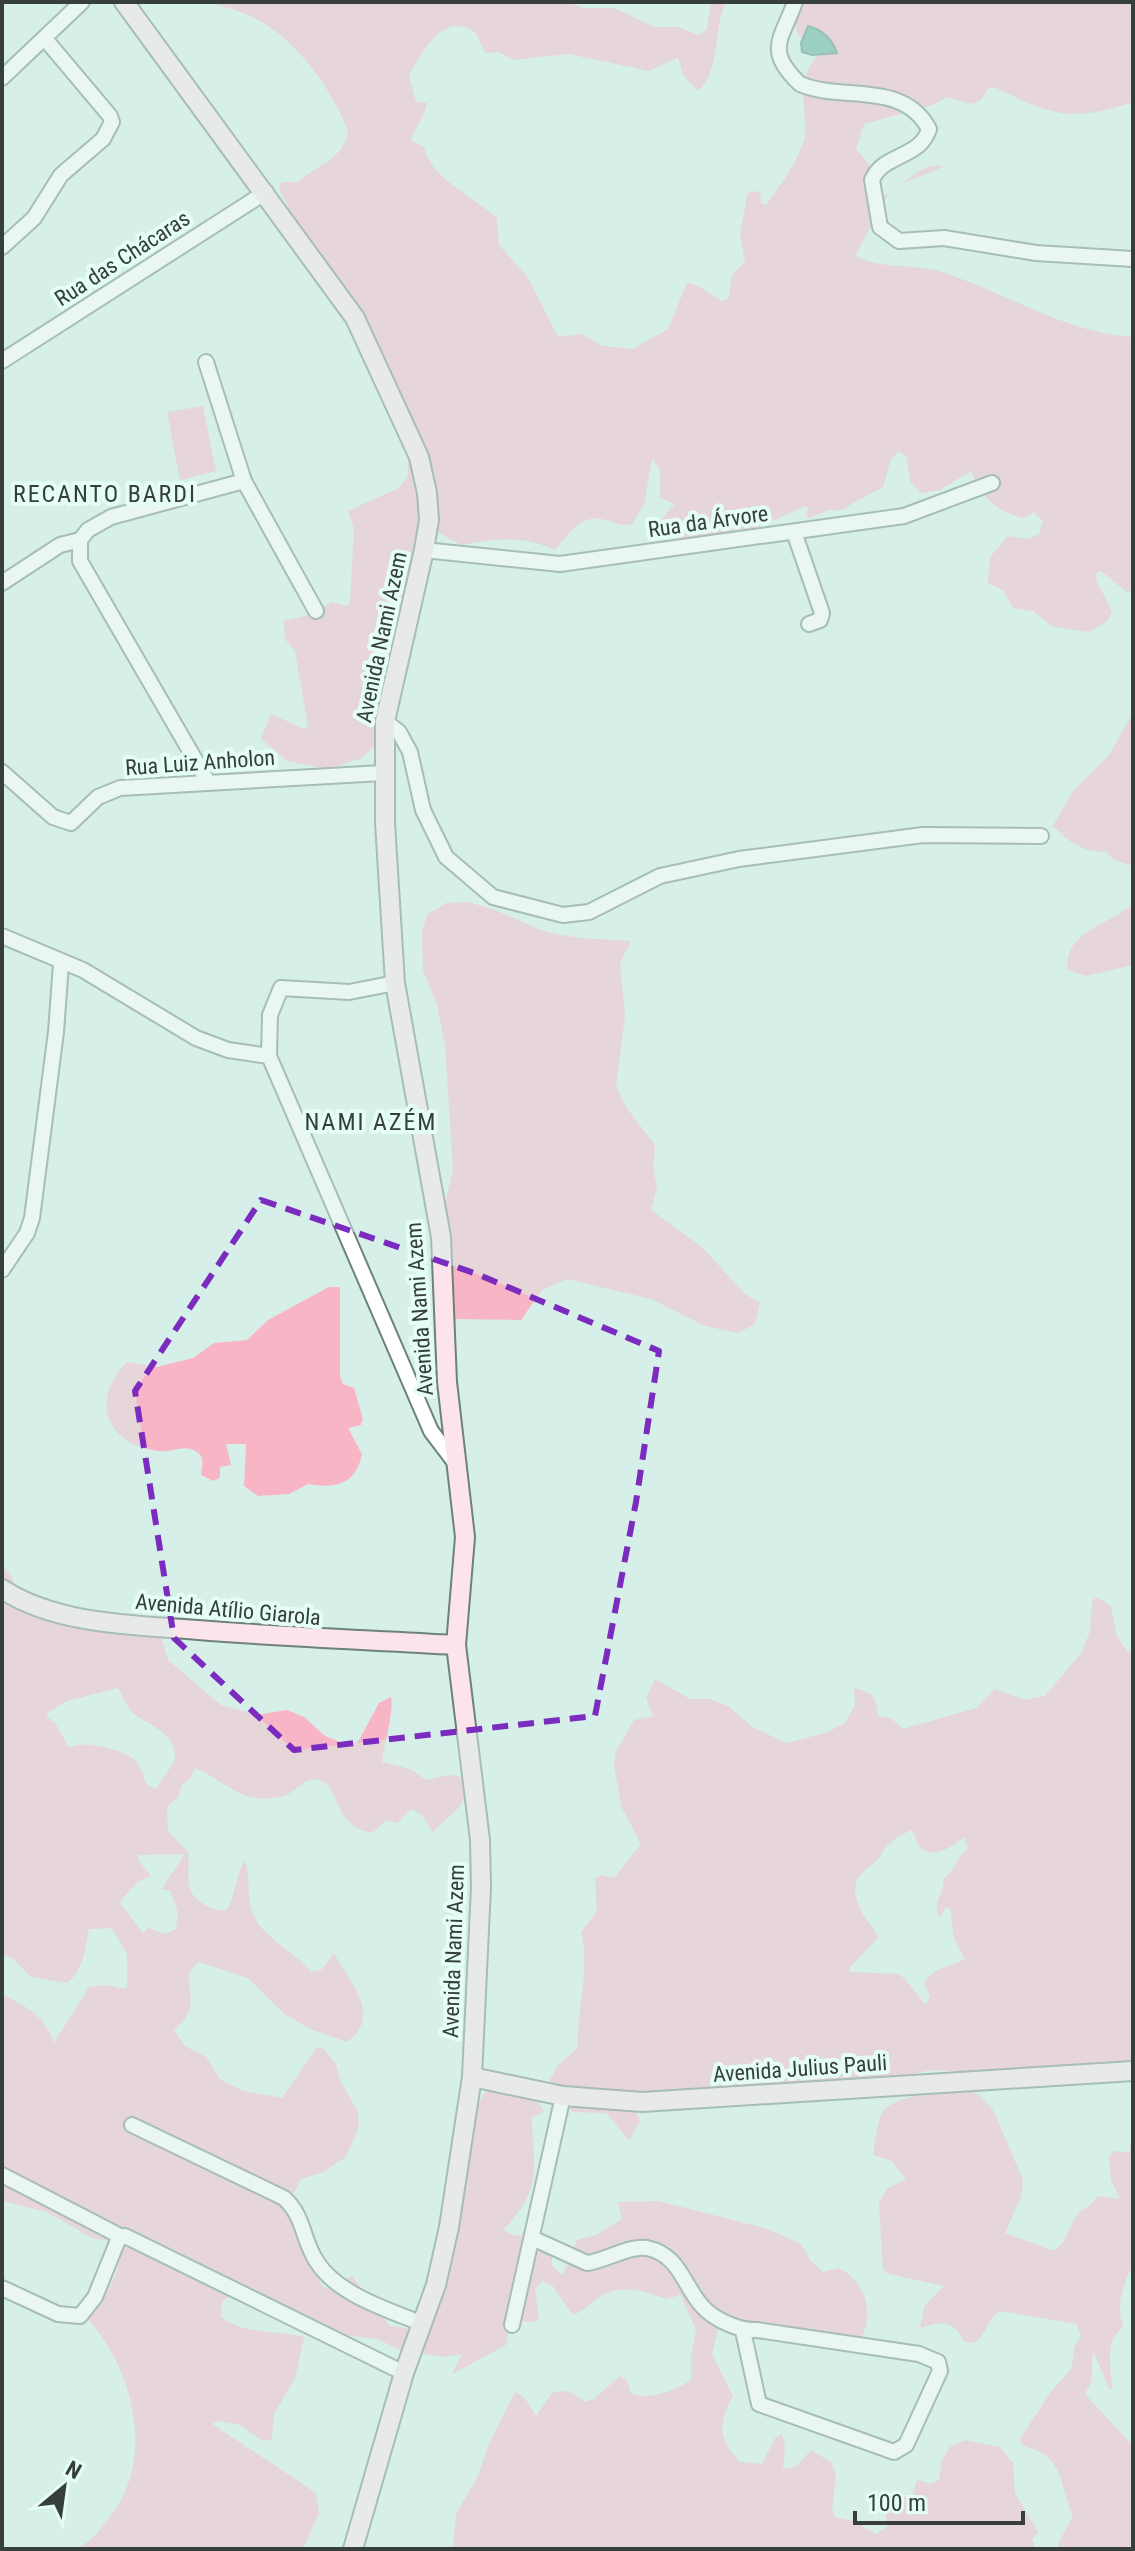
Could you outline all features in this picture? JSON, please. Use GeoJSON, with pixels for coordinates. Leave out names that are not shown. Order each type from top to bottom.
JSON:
{"type":"FeatureCollection","features":[{"type":"Feature","properties":{"kind":"street"},"geometry":{"type":"LineString","coordinates":[[2,78],[46,40],[82,2]]}},
{"type":"Feature","properties":{"kind":"street","name":"Avenida Nami Azem"},"geometry":{"type":"LineString","coordinates":[[124,2],[266,192],[355,318],[419,457],[427,493],[429,520],[385,721],[383,773],[395,983],[441,1237],[447,1382],[465,1537],[456,1645],[480,1840],[472,2077],[449,2227],[423,2324],[404,2373],[353,2549]]}},
{"type":"Feature","properties":{"kind":"street"},"geometry":{"type":"LineString","coordinates":[[795,2],[777,48],[780,58],[800,84],[873,94],[908,105],[923,118],[929,129],[926,140],[917,149],[875,172],[874,202],[880,227],[888,235],[899,241],[944,238],[1036,253],[1133,259]]}},
{"type":"Feature","properties":{"kind":"street"},"geometry":{"type":"LineString","coordinates":[[2,247],[34,218],[61,175],[103,139],[112,122],[46,40]]}},
{"type":"Feature","properties":{"kind":"street","name":"Rua das Chácaras"},"geometry":{"type":"LineString","coordinates":[[2,361],[266,192]]}},
{"type":"Feature","properties":{"kind":"street"},"geometry":{"type":"LineString","coordinates":[[206,362],[244,481],[316,611]]}},
{"type":"Feature","properties":{"kind":"street"},"geometry":{"type":"LineString","coordinates":[[2,583],[60,545],[80,540],[88,530],[111,517],[244,481]]}},
{"type":"Feature","properties":{"kind":"street","name":"Rua da Árvore"},"geometry":{"type":"LineString","coordinates":[[424,550],[560,564],[904,516],[992,483]]}},
{"type":"Feature","properties":{"kind":"street"},"geometry":{"type":"LineString","coordinates":[[794,532],[822,613],[820,620],[809,624]]}},
{"type":"Feature","properties":{"kind":"street"},"geometry":{"type":"LineString","coordinates":[[80,540],[80,561],[208,782]]}},
{"type":"Feature","properties":{"kind":"street"},"geometry":{"type":"LineString","coordinates":[[385,721],[399,732],[410,752],[423,810],[446,857],[493,897],[563,915],[589,912],[660,876],[739,859],[923,835],[1041,836]]}},
{"type":"Feature","properties":{"kind":"street","name":"Rua Luiz Anholon"},"geometry":{"type":"LineString","coordinates":[[2,772],[53,817],[71,823],[107,791],[208,782],[383,773]]}},
{"type":"Feature","properties":{"kind":"street"},"geometry":{"type":"LineString","coordinates":[[2,936],[45,952],[61,964],[83,970],[196,1038],[228,1050],[269,1056]]}},
{"type":"Feature","properties":{"kind":"street"},"geometry":{"type":"LineString","coordinates":[[2,1270],[27,1233],[32,1218],[56,1032],[61,964]]}},
{"type":"Feature","properties":{"kind":"street"},"geometry":{"type":"LineString","coordinates":[[395,983],[349,992],[281,988],[270,1015],[269,1056],[431,1431],[457,1464]]}},
{"type":"Feature","properties":{"kind":"street","name":"Avenida Atílio Giarola"},"geometry":{"type":"LineString","coordinates":[[2,1589],[42,1607],[111,1623],[349,1642],[456,1645]]}},
{"type":"Feature","properties":{"kind":"street","name":"Avenida Julius Pauli"},"geometry":{"type":"LineString","coordinates":[[472,2077],[563,2096],[642,2102],[1133,2071]]}},
{"type":"Feature","properties":{"kind":"street"},"geometry":{"type":"LineString","coordinates":[[512,2325],[563,2096]]}},
{"type":"Feature","properties":{"kind":"street"},"geometry":{"type":"LineString","coordinates":[[132,2125],[284,2198],[303,2223],[316,2261],[328,2275],[384,2308],[423,2324]]}},
{"type":"Feature","properties":{"kind":"street"},"geometry":{"type":"LineString","coordinates":[[2,2175],[120,2236],[404,2373]]}},
{"type":"Feature","properties":{"kind":"street"},"geometry":{"type":"LineString","coordinates":[[2,2288],[58,2314],[80,2316],[95,2297],[120,2236]]}},
{"type":"Feature","properties":{"kind":"street"},"geometry":{"type":"LineString","coordinates":[[532,2238],[587,2263],[644,2247],[673,2261],[701,2306],[743,2331],[757,2330],[919,2354],[938,2362],[940,2371],[906,2445],[894,2452],[759,2404],[753,2388],[743,2331]]}},
{"type":"Feature","properties":{"kind":"highlighted area"},"geometry":{"type":"Polygon","coordinates":[[[261,1200],[477,1274],[659,1351],[636,1502],[595,1716],[294,1750],[174,1638],[135,1391],[261,1200]]]}},
{"type":"Feature","properties":{"kind":"shaded area"},"geometry":{"type":"Polygon","coordinates":[[[210,2],[567,2],[583,8],[614,8],[654,27],[678,27],[699,35],[707,29],[711,2],[726,2],[719,24],[714,61],[698,91],[683,75],[678,57],[649,71],[569,54],[513,60],[499,52],[485,53],[476,33],[454,26],[435,36],[409,75],[416,102],[427,103],[411,140],[424,147],[427,158],[443,177],[497,218],[499,245],[527,276],[558,337],[582,334],[602,346],[633,349],[668,329],[687,283],[699,286],[722,301],[729,298],[732,275],[745,262],[740,234],[748,193],[760,191],[761,203],[766,205],[800,151],[805,134],[804,84],[806,74],[818,56],[797,33],[792,2],[1133,2],[1133,102],[1093,112],[1062,113],[1031,104],[994,87],[972,104],[947,97],[935,104],[864,124],[856,149],[870,166],[877,198],[925,168],[945,166],[904,183],[888,195],[855,256],[877,263],[945,273],[1061,321],[1108,334],[1133,337],[1133,587],[1128,593],[1101,571],[1097,572],[1096,580],[1112,611],[1107,621],[1090,632],[1054,627],[1033,611],[1013,608],[1003,590],[988,583],[990,557],[1008,536],[1028,539],[1039,534],[1043,521],[1034,512],[1023,518],[1005,512],[985,496],[971,471],[940,490],[921,493],[910,482],[907,457],[899,451],[891,459],[883,487],[843,510],[829,510],[809,518],[806,516],[809,507],[805,506],[731,535],[690,540],[673,537],[658,528],[659,521],[675,504],[660,498],[660,470],[652,458],[644,504],[632,524],[587,520],[580,523],[555,550],[532,542],[509,539],[461,545],[438,532],[424,529],[397,626],[380,741],[362,758],[328,769],[287,761],[261,739],[271,714],[304,729],[308,726],[295,651],[285,639],[284,621],[313,614],[331,602],[346,606],[350,603],[354,529],[348,511],[397,489],[408,477],[408,457],[352,334],[331,298],[279,188],[282,182],[298,182],[328,161],[341,149],[348,131],[324,85],[290,44],[257,19],[210,2]]]}},
{"type":"Feature","properties":{"kind":"shaded area"},"geometry":{"type":"Polygon","coordinates":[[[808,26],[826,35],[837,53],[812,55],[802,52],[801,43],[808,26]]]}},
{"type":"Feature","properties":{"kind":"shaded area"},"geometry":{"type":"Polygon","coordinates":[[[203,406],[216,471],[180,480],[167,412],[203,406]]]}},
{"type":"Feature","properties":{"kind":"shaded area"},"geometry":{"type":"Polygon","coordinates":[[[1133,713],[1133,866],[1114,860],[1107,852],[1077,845],[1053,826],[1073,791],[1109,755],[1133,713]]]}},
{"type":"Feature","properties":{"kind":"shaded area"},"geometry":{"type":"Polygon","coordinates":[[[465,902],[559,934],[631,941],[620,963],[625,1016],[616,1086],[626,1107],[655,1145],[653,1167],[657,1188],[651,1210],[702,1247],[745,1294],[760,1303],[755,1324],[738,1333],[705,1326],[651,1299],[567,1279],[542,1290],[521,1320],[450,1319],[436,1221],[445,1204],[453,1170],[445,1044],[437,1005],[423,970],[422,931],[427,915],[446,903],[465,902]]]}},
{"type":"Feature","properties":{"kind":"shaded area"},"geometry":{"type":"Polygon","coordinates":[[[1133,904],[1133,965],[1086,976],[1068,970],[1068,957],[1080,938],[1133,904]]]}},
{"type":"Feature","properties":{"kind":"shaded area"},"geometry":{"type":"Polygon","coordinates":[[[329,1287],[340,1287],[340,1376],[343,1384],[354,1388],[363,1419],[361,1425],[348,1428],[362,1454],[350,1478],[336,1485],[308,1484],[289,1494],[258,1496],[244,1486],[246,1444],[226,1444],[231,1465],[220,1467],[220,1478],[213,1481],[201,1475],[201,1456],[192,1449],[160,1451],[142,1447],[127,1440],[109,1419],[109,1392],[115,1377],[127,1362],[157,1367],[193,1358],[214,1343],[247,1340],[268,1320],[329,1287]]]}},
{"type":"Feature","properties":{"kind":"shaded area"},"geometry":{"type":"Polygon","coordinates":[[[2,1566],[12,1576],[16,1595],[53,1622],[150,1628],[161,1637],[168,1660],[221,1705],[257,1715],[287,1710],[304,1717],[325,1736],[348,1745],[358,1742],[379,1703],[391,1697],[382,1762],[410,1769],[426,1780],[449,1775],[464,1777],[466,1787],[462,1802],[433,1832],[421,1814],[411,1809],[397,1823],[386,1820],[372,1833],[359,1828],[343,1814],[326,1784],[314,1779],[283,1796],[256,1798],[240,1793],[195,1768],[190,1779],[182,1784],[178,1798],[167,1806],[168,1831],[188,1852],[189,1886],[199,1901],[227,1910],[245,1860],[252,1912],[263,1929],[311,1972],[321,1970],[334,1953],[360,1998],[363,2021],[358,2032],[347,2042],[310,2029],[283,2013],[248,1978],[199,1962],[189,1976],[189,2010],[174,2030],[185,2046],[206,2057],[221,2080],[243,2091],[282,2098],[317,2047],[324,2049],[336,2064],[340,2080],[358,2112],[359,2126],[346,2157],[321,2173],[301,2179],[286,2207],[323,2287],[331,2289],[352,2276],[390,2326],[408,2328],[424,2316],[478,2106],[484,2093],[494,2087],[523,2094],[535,2100],[544,2112],[532,2117],[534,2165],[530,2189],[525,2202],[503,2230],[518,2236],[534,2231],[552,2253],[552,2266],[563,2275],[577,2240],[596,2235],[622,2219],[618,2202],[658,2201],[768,2229],[801,2244],[811,2261],[823,2272],[839,2268],[863,2293],[866,2326],[856,2348],[801,2344],[773,2328],[720,2321],[712,2354],[733,2396],[725,2415],[723,2431],[728,2446],[740,2462],[762,2464],[775,2438],[782,2434],[785,2447],[783,2469],[796,2467],[811,2450],[831,2462],[836,2475],[832,2510],[835,2517],[854,2521],[876,2534],[887,2527],[886,2511],[892,2501],[912,2496],[917,2480],[931,2484],[939,2480],[942,2460],[951,2446],[965,2440],[1000,2447],[1013,2463],[1015,2493],[1038,2532],[1032,2540],[1036,2549],[453,2549],[456,2514],[478,2476],[489,2444],[515,2392],[524,2397],[536,2416],[553,2392],[569,2391],[585,2402],[594,2399],[620,2376],[627,2380],[631,2393],[646,2396],[670,2391],[691,2380],[696,2330],[681,2295],[665,2299],[641,2291],[617,2290],[601,2296],[573,2315],[552,2285],[542,2281],[535,2290],[539,2318],[533,2322],[516,2321],[509,2328],[506,2345],[452,2374],[462,2354],[443,2357],[401,2350],[377,2339],[321,2332],[228,2297],[222,2302],[221,2317],[231,2323],[251,2330],[304,2337],[295,2378],[274,2414],[272,2440],[261,2440],[241,2425],[217,2421],[212,2424],[316,2493],[319,2513],[303,2549],[75,2549],[89,2541],[107,2521],[122,2498],[132,2472],[134,2417],[128,2390],[104,2340],[87,2318],[112,2283],[119,2253],[117,2242],[92,2238],[47,2212],[2,2201],[2,1994],[40,2019],[54,2043],[89,1987],[127,1987],[127,1954],[112,1928],[89,1929],[80,1965],[67,1983],[31,1977],[12,1958],[2,1955],[2,1566]],[[118,1688],[67,1701],[47,1713],[47,1717],[55,1723],[69,1748],[82,1744],[125,1754],[137,1762],[147,1785],[157,1789],[174,1760],[174,1748],[165,1735],[131,1711],[118,1688]],[[185,1854],[138,1855],[151,1876],[138,1882],[119,1902],[143,1933],[148,1928],[165,1934],[176,1929],[178,1913],[170,1890],[161,1890],[185,1854]]]}},
{"type":"Feature","properties":{"kind":"shaded area"},"geometry":{"type":"Polygon","coordinates":[[[1097,1597],[1111,1606],[1117,1636],[1127,1651],[1133,1651],[1133,2064],[964,2072],[931,2070],[884,2080],[649,2091],[634,2105],[640,2122],[629,2140],[606,2113],[573,2112],[554,2099],[550,2080],[558,2065],[578,2048],[584,1975],[581,1932],[597,1911],[595,1879],[601,1875],[614,1878],[641,1844],[622,1808],[614,1767],[615,1754],[634,1720],[653,1716],[646,1698],[655,1679],[690,1699],[710,1699],[728,1706],[754,1728],[787,1743],[828,1732],[845,1723],[855,1705],[854,1688],[873,1696],[878,1716],[891,1718],[903,1729],[976,1708],[995,1689],[1025,1700],[1045,1696],[1082,1652],[1090,1631],[1092,1601],[1097,1597]],[[911,1830],[891,1842],[858,1879],[855,1889],[858,1903],[878,1938],[850,1967],[850,1972],[900,1974],[926,2005],[930,1996],[924,1984],[928,1978],[965,1959],[954,1939],[950,1907],[945,1908],[940,1917],[937,1903],[943,1879],[968,1848],[964,1837],[943,1850],[925,1851],[911,1830]]]}},
{"type":"Feature","properties":{"kind":"shaded area"},"geometry":{"type":"Polygon","coordinates":[[[966,2089],[979,2095],[993,2110],[1023,2180],[1021,2197],[1005,2233],[1054,2251],[1063,2243],[1079,2213],[1098,2196],[1120,2199],[1111,2180],[1109,2157],[1114,2151],[1129,2153],[1133,2133],[1133,2265],[1121,2295],[1123,2327],[1111,2347],[1112,2389],[1109,2389],[1093,2350],[1091,2382],[1085,2394],[1133,2446],[1133,2549],[1060,2549],[1058,2544],[1073,2516],[1062,2481],[1046,2456],[1023,2446],[1020,2439],[1051,2392],[1072,2368],[1074,2347],[1081,2337],[1077,2324],[1000,2311],[978,2340],[964,2342],[952,2326],[946,2324],[920,2328],[925,2305],[944,2286],[883,2270],[879,2203],[887,2189],[906,2179],[892,2161],[873,2155],[880,2118],[895,2102],[906,2098],[966,2089]]]}},
{"type":"Feature","properties":{"kind":"district","name":"RECANTO BARDI"},"geometry":{"type":"Point","coordinates":[105,494]}},
{"type":"Feature","properties":{"kind":"district","name":"NAMI AZÉM"},"geometry":{"type":"Point","coordinates":[371,1122]}}]}
